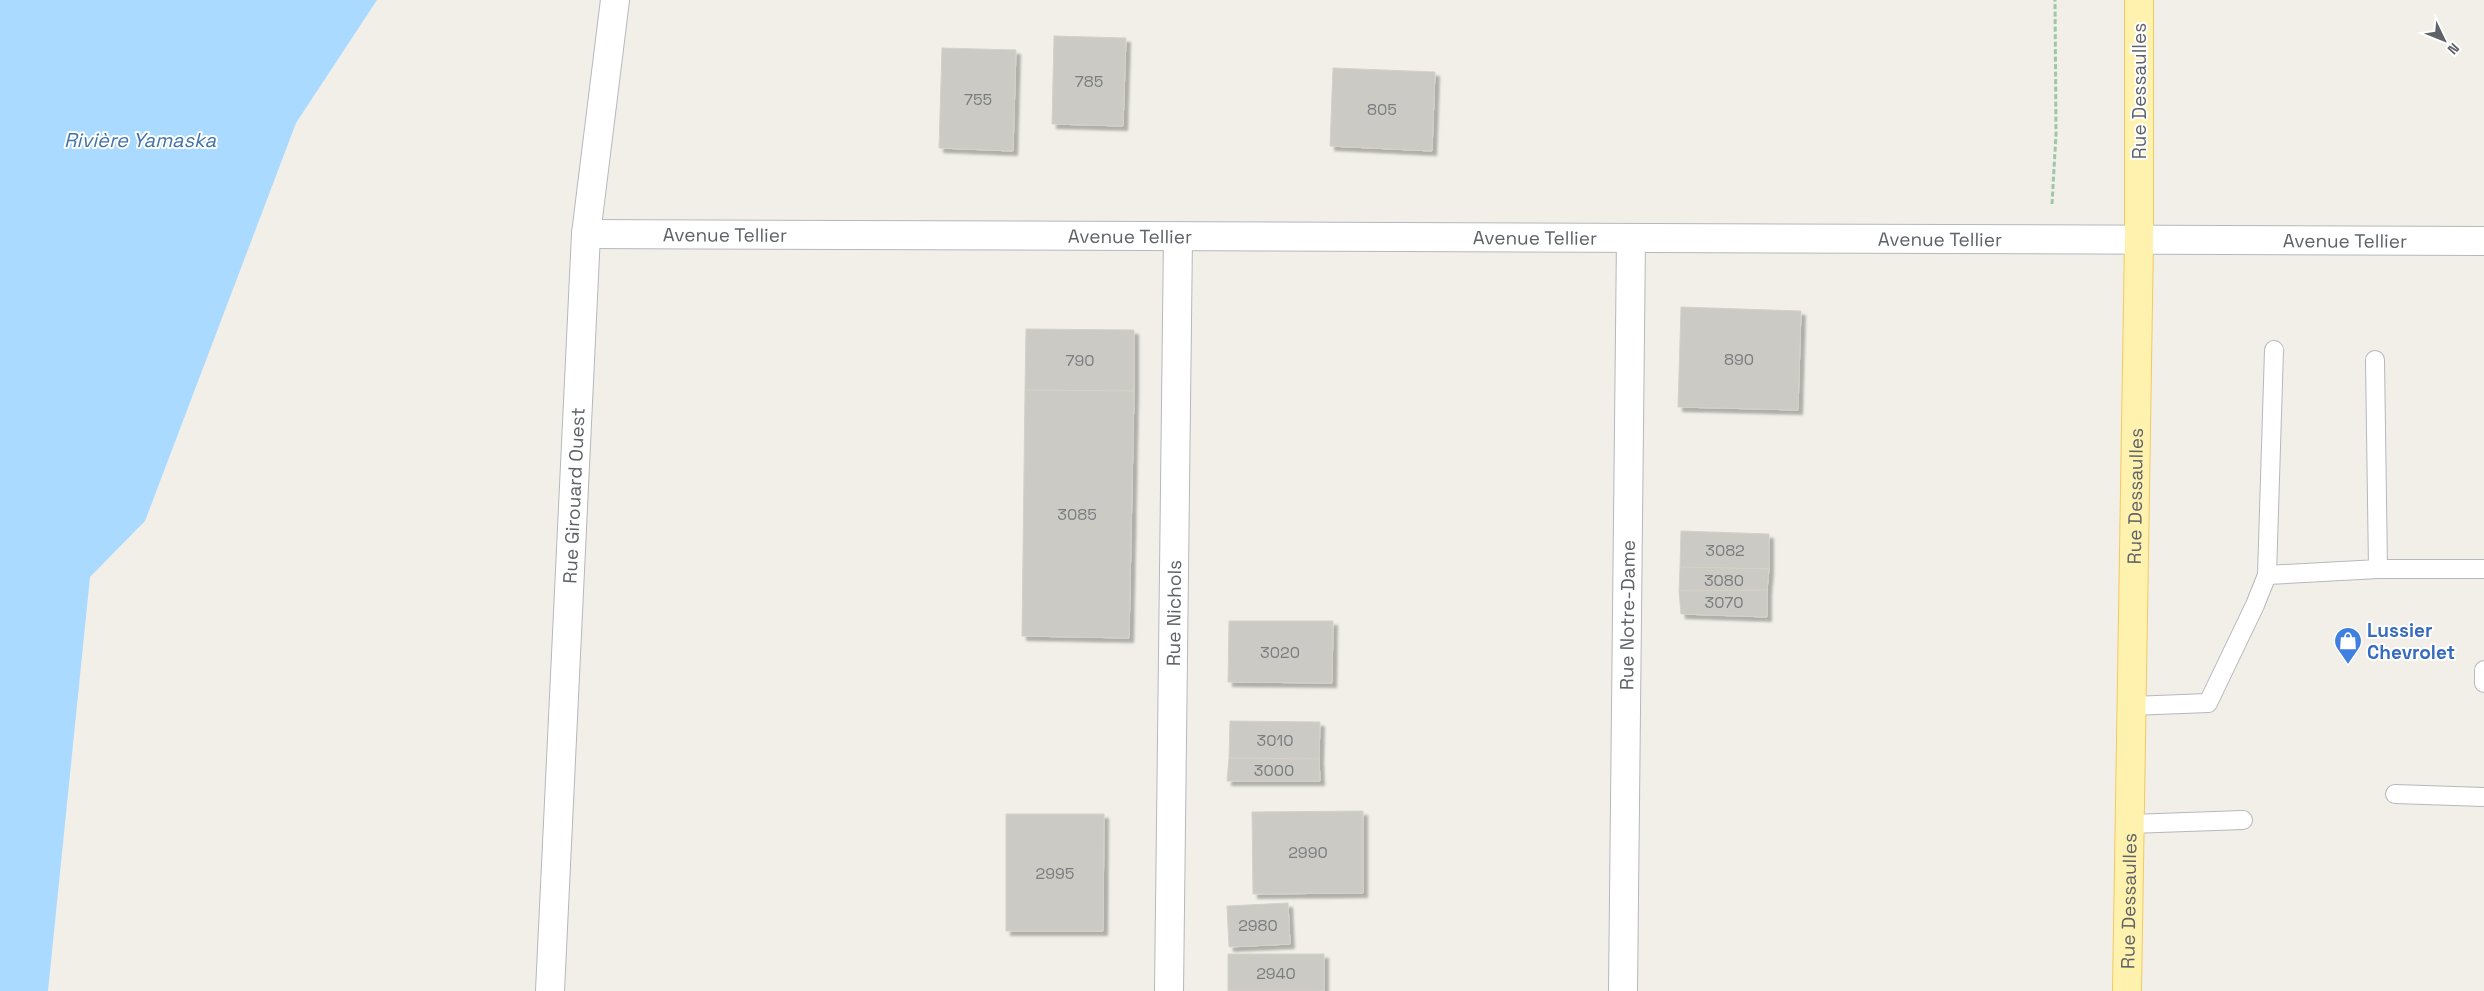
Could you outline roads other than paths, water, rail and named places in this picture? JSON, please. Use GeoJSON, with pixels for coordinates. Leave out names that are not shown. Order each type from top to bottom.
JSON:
{"type":"FeatureCollection","features":[{"type":"Feature","properties":{"kind":"main road","name":"Rue Dessaulles"},"geometry":{"type":"LineString","coordinates":[[2127,991],[2140,240],[2139,0]]}},
{"type":"Feature","properties":{"kind":"street","name":"Rue Girouard Ouest"},"geometry":{"type":"LineString","coordinates":[[550,991],[586,234],[616,0]]}},
{"type":"Feature","properties":{"kind":"street","name":"Avenue Tellier"},"geometry":{"type":"LineString","coordinates":[[586,234],[2484,241]]}},
{"type":"Feature","properties":{"kind":"street","name":"Rue Nichols"},"geometry":{"type":"LineString","coordinates":[[1169,991],[1178,237]]}},
{"type":"Feature","properties":{"kind":"street","name":"Rue Notre-Dame"},"geometry":{"type":"LineString","coordinates":[[1623,991],[1631,238]]}},
{"type":"Feature","properties":{"kind":"lane"},"geometry":{"type":"LineString","coordinates":[[2132,706],[2208,703],[2255,605],[2267,575],[2274,350]]}},
{"type":"Feature","properties":{"kind":"lane"},"geometry":{"type":"LineString","coordinates":[[2375,360],[2378,570]]}},
{"type":"Feature","properties":{"kind":"lane"},"geometry":{"type":"LineString","coordinates":[[2267,575],[2484,568]]}},
{"type":"Feature","properties":{"kind":"lane"},"geometry":{"type":"LineString","coordinates":[[2484,670],[2484,683]]}},
{"type":"Feature","properties":{"kind":"lane"},"geometry":{"type":"LineString","coordinates":[[2395,794],[2484,797]]}},
{"type":"Feature","properties":{"kind":"lane"},"geometry":{"type":"LineString","coordinates":[[2130,824],[2243,820]]}},
{"type":"Feature","properties":{"kind":"water","name":"Rivière Yamaska"},"geometry":{"type":"Polygon","coordinates":[[[0,0],[377,0],[296,123],[145,521],[90,577],[48,991],[0,991],[0,0]]]}},
{"type":"Feature","properties":{"kind":"place","name":"Lussier Chevrolet"},"geometry":{"type":"Point","coordinates":[2348,665]}}]}
